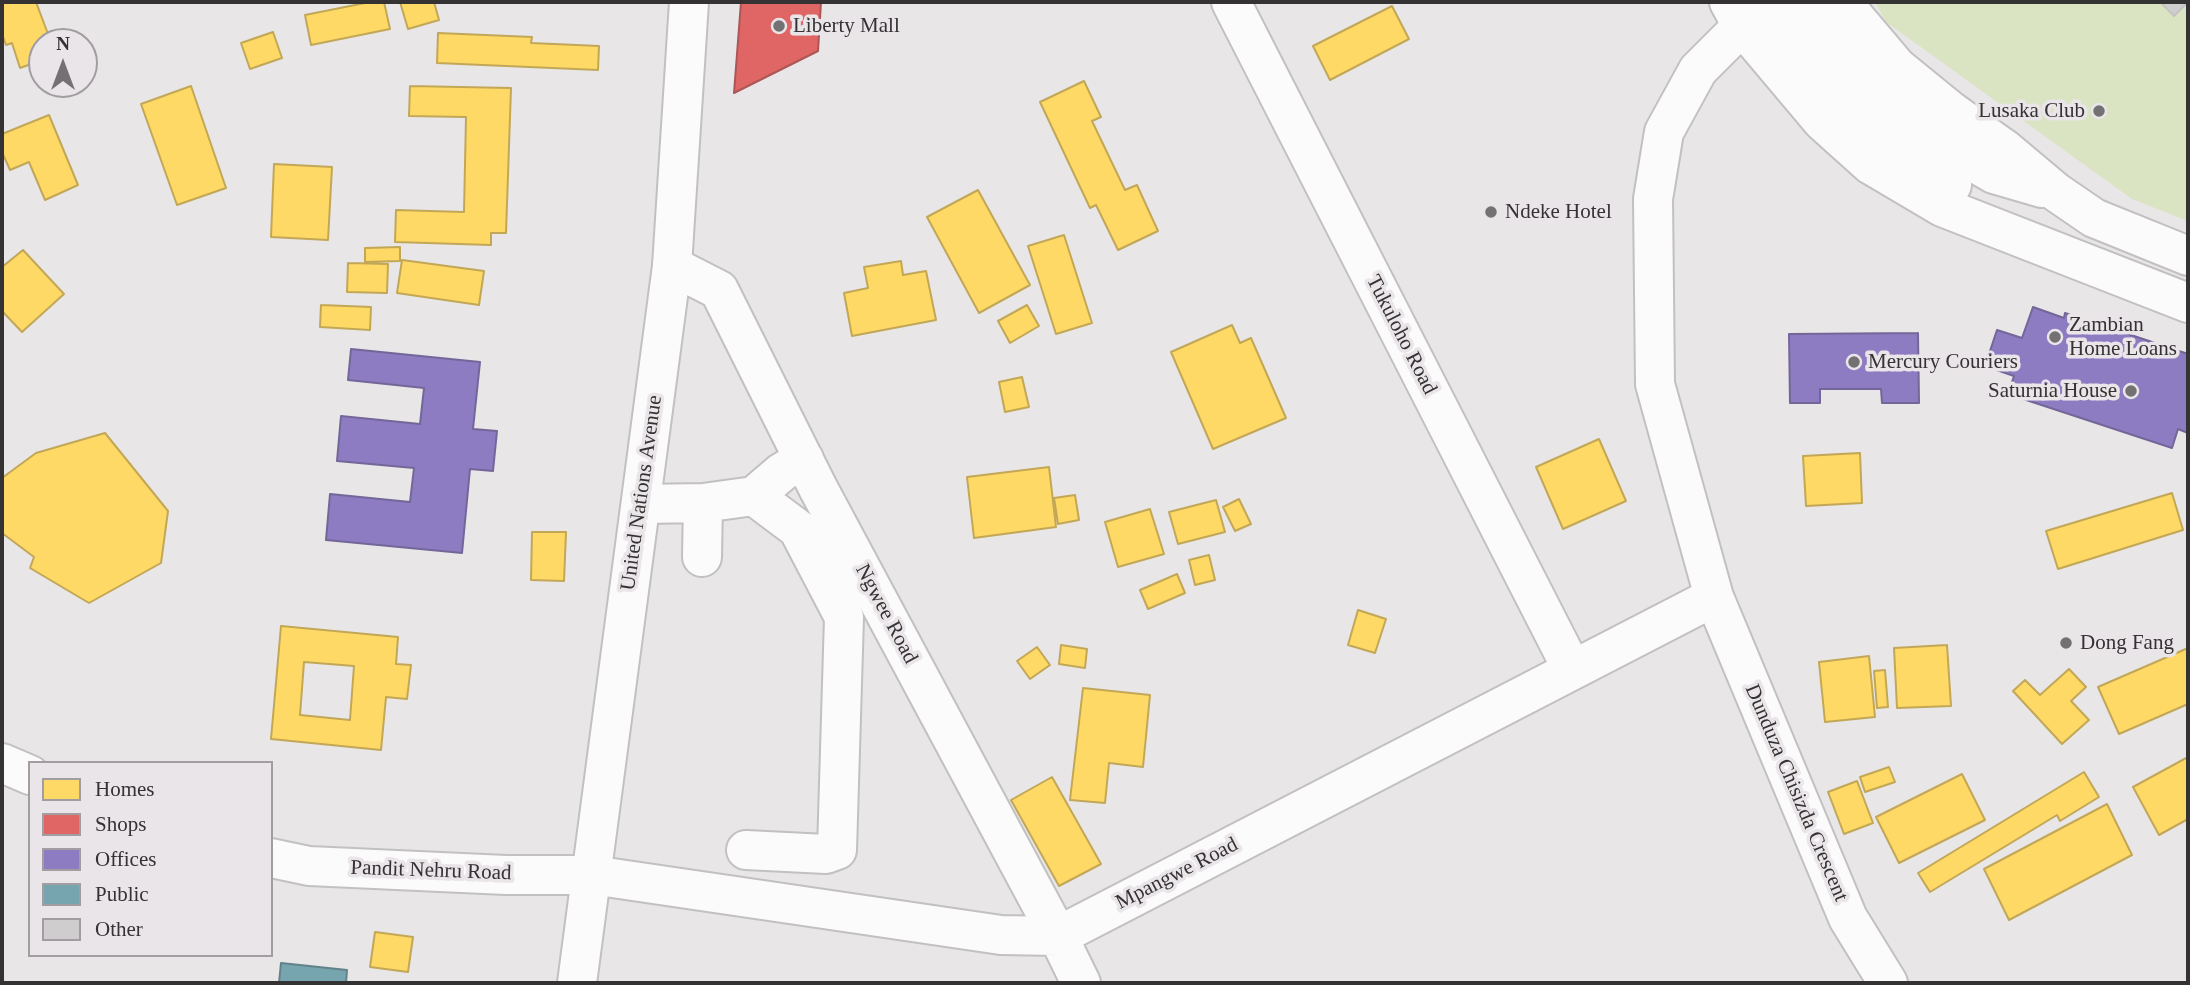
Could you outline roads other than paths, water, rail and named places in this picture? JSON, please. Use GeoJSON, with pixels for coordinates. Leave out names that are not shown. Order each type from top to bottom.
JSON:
{"type":"FeatureCollection","features":[{"type":"Feature","properties":{"kind":"street","name":"United Nations Avenue"},"geometry":{"type":"LineString","coordinates":[[577,983],[672,266],[689,2]]}},
{"type":"Feature","properties":{"kind":"street","name":"Tukuloho Road"},"geometry":{"type":"LineString","coordinates":[[1231,2],[1572,668]]}},
{"type":"Feature","properties":{"kind":"street"},"geometry":{"type":"LineString","coordinates":[[1798,2],[1849,65],[1927,135],[1994,174],[2056,192]]}},
{"type":"Feature","properties":{"kind":"street"},"geometry":{"type":"LineString","coordinates":[[1842,2],[1897,67],[1951,111],[2006,149],[2056,192],[2095,218],[2188,256]]}},
{"type":"Feature","properties":{"kind":"street"},"geometry":{"type":"LineString","coordinates":[[1745,10],[1822,121],[1871,165],[1942,207],[2188,303]]}},
{"type":"Feature","properties":{"kind":"street","name":"Dunduza Chisizda Crescent"},"geometry":{"type":"LineString","coordinates":[[1745,10],[1698,70],[1664,132],[1653,199],[1655,384],[1714,597],[1848,918],[1888,983]]}},
{"type":"Feature","properties":{"kind":"street","name":"Ngwee Road"},"geometry":{"type":"LineString","coordinates":[[672,266],[719,290],[804,459],[1081,983]]}},
{"type":"Feature","properties":{"kind":"street"},"geometry":{"type":"LineString","coordinates":[[640,504],[704,503],[754,496],[782,472],[804,459]]}},
{"type":"Feature","properties":{"kind":"street"},"geometry":{"type":"LineString","coordinates":[[746,850],[826,854],[837,850],[844,617],[798,529],[754,496]]}},
{"type":"Feature","properties":{"kind":"street"},"geometry":{"type":"LineString","coordinates":[[702,557],[704,503]]}},
{"type":"Feature","properties":{"kind":"street","name":"Mpangwe Road"},"geometry":{"type":"LineString","coordinates":[[592,875],[1001,935],[1058,936],[1572,668],[1714,597]]}},
{"type":"Feature","properties":{"kind":"street"},"geometry":{"type":"LineString","coordinates":[[2,763],[28,774]]}},
{"type":"Feature","properties":{"kind":"street","name":"Pandit Nehru Road"},"geometry":{"type":"LineString","coordinates":[[273,858],[309,866],[506,875],[592,875]]}},
{"type":"Feature","properties":{"kind":"place","name":"Liberty Mall"},"geometry":{"type":"Point","coordinates":[779,26]}},
{"type":"Feature","properties":{"kind":"place","name":"Lusaka Club"},"geometry":{"type":"Point","coordinates":[2099,111]}},
{"type":"Feature","properties":{"kind":"place","name":"Ndeke Hotel"},"geometry":{"type":"Point","coordinates":[1491,212]}},
{"type":"Feature","properties":{"kind":"place","name":"Zambian Home Loans"},"geometry":{"type":"Point","coordinates":[2055,337]}},
{"type":"Feature","properties":{"kind":"place","name":"Mercury Couriers"},"geometry":{"type":"Point","coordinates":[1854,362]}},
{"type":"Feature","properties":{"kind":"place","name":"Saturnia House"},"geometry":{"type":"Point","coordinates":[2131,391]}},
{"type":"Feature","properties":{"kind":"place","name":"Dong Fang"},"geometry":{"type":"Point","coordinates":[2066,643]}}]}
